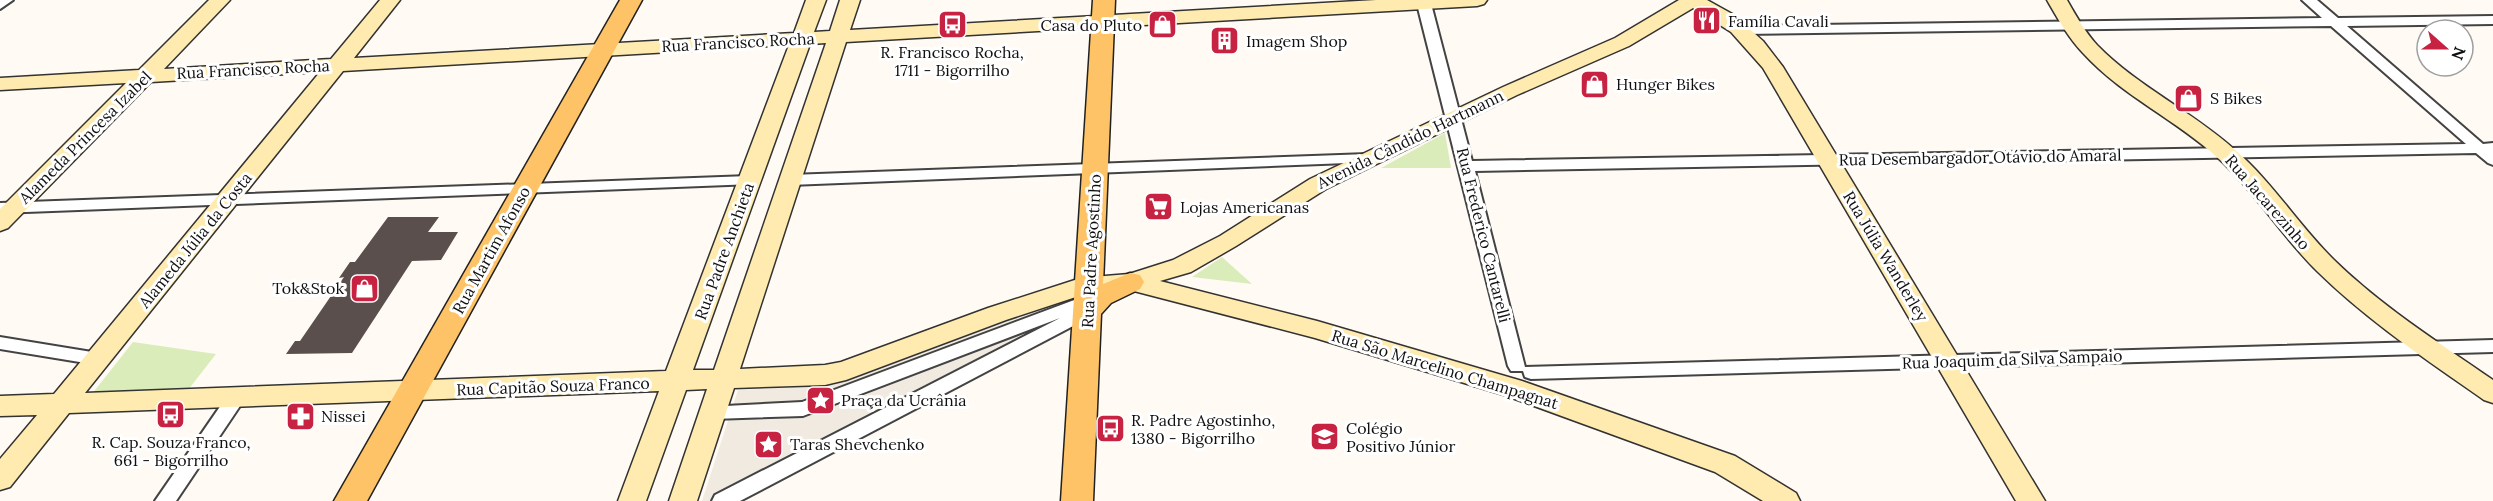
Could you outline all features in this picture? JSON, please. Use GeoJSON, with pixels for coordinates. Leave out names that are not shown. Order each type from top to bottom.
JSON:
{"type":"FeatureCollection","features":[{"type":"Feature","properties":{"kind":"main road","name":"Alameda Princesa Izabel"},"geometry":{"type":"LineString","coordinates":[[5,213],[220,0]]}},
{"type":"Feature","properties":{"kind":"main road","name":"Alameda Júlia da Costa"},"geometry":{"type":"LineString","coordinates":[[0,479],[390,0]]}},
{"type":"Feature","properties":{"kind":"main road","name":"Rua Martim Afonso"},"geometry":{"type":"LineString","coordinates":[[350,501],[631,0]]}},
{"type":"Feature","properties":{"kind":"main road","name":"Rua Padre Anchieta"},"geometry":{"type":"LineString","coordinates":[[632,501],[816,0]]}},
{"type":"Feature","properties":{"kind":"main road"},"geometry":{"type":"LineString","coordinates":[[683,501],[850,0]]}},
{"type":"Feature","properties":{"kind":"main road","name":"Rua Francisco Rocha"},"geometry":{"type":"LineString","coordinates":[[0,84],[838,36],[1104,10],[1477,0]]}},
{"type":"Feature","properties":{"kind":"main road","name":"Rua Júlia Wanderley"},"geometry":{"type":"LineString","coordinates":[[1692,0],[1730,17],[1773,67],[2031,501]]}},
{"type":"Feature","properties":{"kind":"main road","name":"Avenida Cândido Hartmann"},"geometry":{"type":"LineString","coordinates":[[1130,282],[1161,273],[1202,255],[1301,194],[1368,159],[1529,82],[1622,42],[1692,0]]}},
{"type":"Feature","properties":{"kind":"main road","name":"Rua Jacarezinho"},"geometry":{"type":"LineString","coordinates":[[2057,0],[2069,26],[2092,53],[2121,78],[2225,153],[2328,269],[2376,309],[2493,393]]}},
{"type":"Feature","properties":{"kind":"main road","name":"Rua Padre Agostinho"},"geometry":{"type":"LineString","coordinates":[[1077,501],[1104,10]]}},
{"type":"Feature","properties":{"kind":"main road"},"geometry":{"type":"LineString","coordinates":[[1089,298],[1101,296],[1130,282]]}},
{"type":"Feature","properties":{"kind":"main road","name":"Rua São Marcelino Champagnat"},"geometry":{"type":"LineString","coordinates":[[1130,282],[1317,330],[1520,375],[1725,464],[1786,501]]}},
{"type":"Feature","properties":{"kind":"main road","name":"Rua Capitão Souza Franco"},"geometry":{"type":"LineString","coordinates":[[0,406],[835,374],[997,314],[1089,298]]}},
{"type":"Feature","properties":{"kind":"street"},"geometry":{"type":"LineString","coordinates":[[0,5],[6,0]]}},
{"type":"Feature","properties":{"kind":"street"},"geometry":{"type":"LineString","coordinates":[[2309,0],[2486,148],[2493,160]]}},
{"type":"Feature","properties":{"kind":"street","name":"Rua Frederico Cantarelli"},"geometry":{"type":"LineString","coordinates":[[1424,1],[1520,375]]}},
{"type":"Feature","properties":{"kind":"street"},"geometry":{"type":"LineString","coordinates":[[1730,17],[2069,26],[2493,20]]}},
{"type":"Feature","properties":{"kind":"street","name":"Rua Desembargador Otávio do Amaral"},"geometry":{"type":"LineString","coordinates":[[1467,166],[2486,148]]}},
{"type":"Feature","properties":{"kind":"street"},"geometry":{"type":"LineString","coordinates":[[790,180],[1368,159]]}},
{"type":"Feature","properties":{"kind":"street"},"geometry":{"type":"LineString","coordinates":[[5,213],[226,201],[749,182]]}},
{"type":"Feature","properties":{"kind":"street"},"geometry":{"type":"LineString","coordinates":[[713,412],[803,409],[1089,298]]}},
{"type":"Feature","properties":{"kind":"street"},"geometry":{"type":"LineString","coordinates":[[722,501],[1089,298]]}},
{"type":"Feature","properties":{"kind":"street"},"geometry":{"type":"LineString","coordinates":[[0,343],[98,359]]}},
{"type":"Feature","properties":{"kind":"street","name":"Rua Joaquim da Silva Sampaio"},"geometry":{"type":"LineString","coordinates":[[1520,375],[2493,346]]}},
{"type":"Feature","properties":{"kind":"street"},"geometry":{"type":"LineString","coordinates":[[165,501],[237,397]]}},
{"type":"Feature","properties":{"kind":"green space"},"geometry":{"type":"Polygon","coordinates":[[[1445,133],[1451,168],[1381,168],[1445,133]]]}},
{"type":"Feature","properties":{"kind":"green space"},"geometry":{"type":"Polygon","coordinates":[[[1222,257],[1252,284],[1192,277],[1222,257]]]}},
{"type":"Feature","properties":{"kind":"green space"},"geometry":{"type":"Polygon","coordinates":[[[133,342],[216,354],[188,390],[92,394],[133,342]]]}},
{"type":"Feature","properties":{"kind":"shaded area","name":"Praça da Ucrânia"},"geometry":{"type":"Polygon","coordinates":[[[1080,293],[1081,310],[710,501],[702,501],[738,390],[833,385],[1080,293]]]}},
{"type":"Feature","properties":{"kind":"building","name":"Imagem Shop"},"geometry":{"type":"Polygon","coordinates":[[[1234,29],[1235,53],[1215,53],[1214,30],[1234,29]]]}},
{"type":"Feature","properties":{"kind":"building","name":"Tok&Stok"},"geometry":{"type":"Polygon","coordinates":[[[388,217],[439,217],[428,232],[458,232],[441,260],[412,261],[352,353],[286,354],[295,341],[300,341],[344,277],[339,278],[350,262],[355,262],[388,217]]]}},
{"type":"Feature","properties":{"kind":"place","name":"Família Cavali"},"geometry":{"type":"Point","coordinates":[1707,21]}},
{"type":"Feature","properties":{"kind":"place","name":"R. Francisco Rocha, 1711 - Bigorrilho"},"geometry":{"type":"Point","coordinates":[952,24]}},
{"type":"Feature","properties":{"kind":"place","name":"Casa do Pluto"},"geometry":{"type":"Point","coordinates":[1163,25]}},
{"type":"Feature","properties":{"kind":"place","name":"Imagem Shop"},"geometry":{"type":"Point","coordinates":[1225,41]}},
{"type":"Feature","properties":{"kind":"place","name":"Hunger Bikes"},"geometry":{"type":"Point","coordinates":[1595,84]}},
{"type":"Feature","properties":{"kind":"place","name":"S Bikes"},"geometry":{"type":"Point","coordinates":[2189,98]}},
{"type":"Feature","properties":{"kind":"place","name":"Lojas Americanas"},"geometry":{"type":"Point","coordinates":[1159,207]}},
{"type":"Feature","properties":{"kind":"place","name":"Tok&Stok"},"geometry":{"type":"Point","coordinates":[365,288]}},
{"type":"Feature","properties":{"kind":"place","name":"Praça da Ucrânia"},"geometry":{"type":"Point","coordinates":[820,400]}},
{"type":"Feature","properties":{"kind":"place","name":"R. Cap. Souza Franco, 661 - Bigorrilho"},"geometry":{"type":"Point","coordinates":[171,414]}},
{"type":"Feature","properties":{"kind":"place","name":"Nissei"},"geometry":{"type":"Point","coordinates":[300,416]}},
{"type":"Feature","properties":{"kind":"place","name":"R. Padre Agostinho, 1380 - Bigorrilho"},"geometry":{"type":"Point","coordinates":[1110,429]}},
{"type":"Feature","properties":{"kind":"place","name":"Colégio Positivo Júnior"},"geometry":{"type":"Point","coordinates":[1325,437]}},
{"type":"Feature","properties":{"kind":"place","name":"Taras Shevchenko"},"geometry":{"type":"Point","coordinates":[769,444]}}]}
